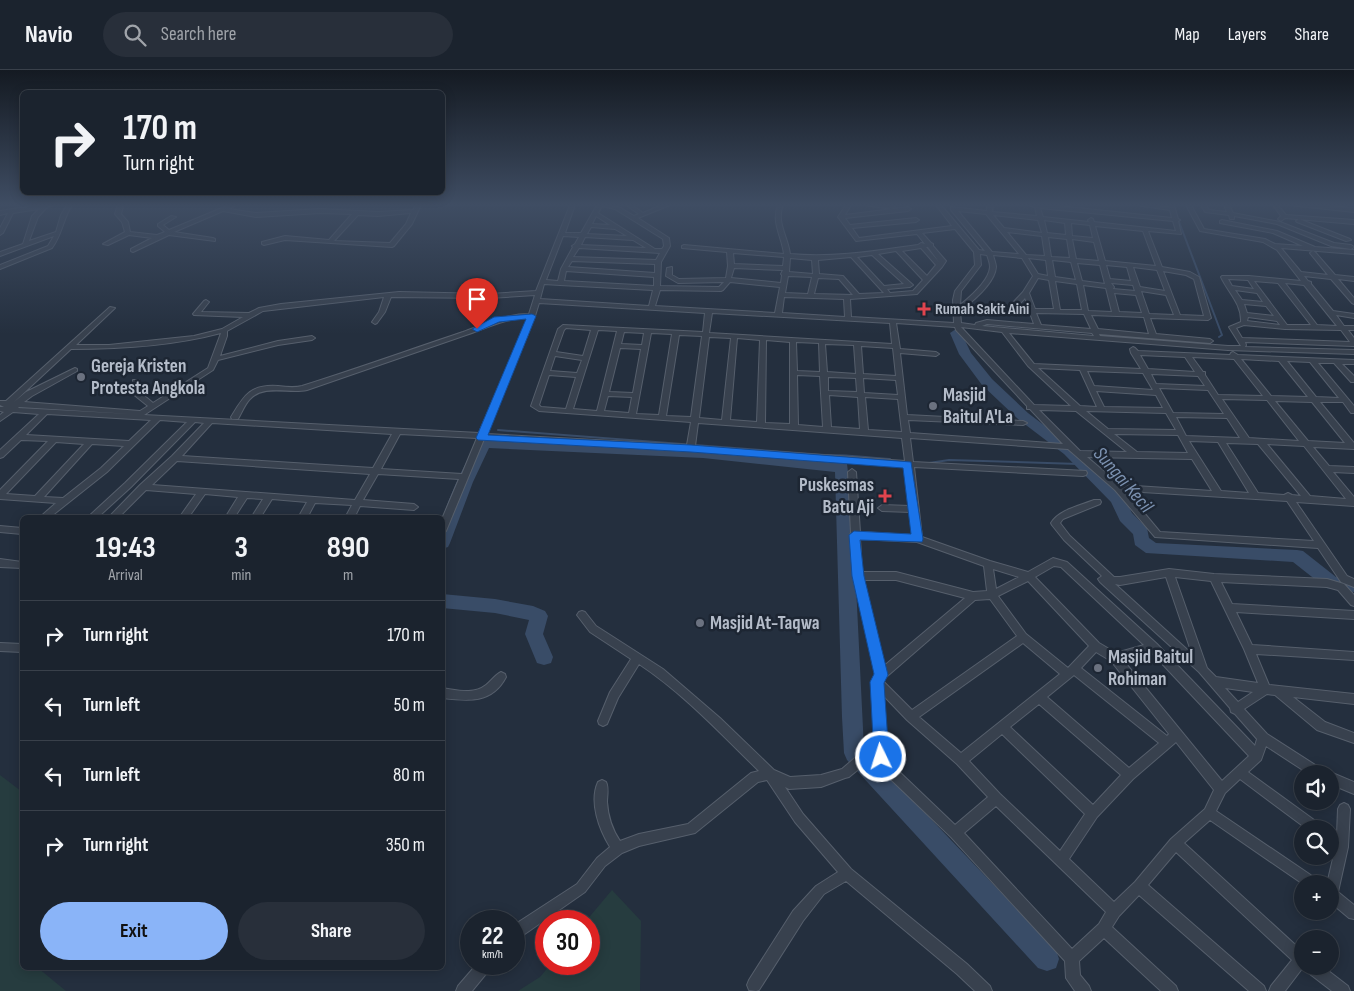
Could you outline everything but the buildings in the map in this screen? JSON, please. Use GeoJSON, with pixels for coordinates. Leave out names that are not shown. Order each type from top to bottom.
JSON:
{"type":"FeatureCollection","features":[{"type":"Feature","properties":{"kind":"street"},"geometry":{"type":"LineString","coordinates":[[0,254],[19,248]]}},
{"type":"Feature","properties":{"kind":"street"},"geometry":{"type":"LineString","coordinates":[[0,267],[48,248]]}},
{"type":"Feature","properties":{"kind":"street"},"geometry":{"type":"LineString","coordinates":[[132,250],[136,248]]}},
{"type":"Feature","properties":{"kind":"street"},"geometry":{"type":"LineString","coordinates":[[445,525],[532,316],[542,282],[558,248]]}},
{"type":"Feature","properties":{"kind":"street"},"geometry":{"type":"LineString","coordinates":[[560,283],[564,269],[575,248]]}},
{"type":"Feature","properties":{"kind":"street"},"geometry":{"type":"LineString","coordinates":[[614,248],[664,251]]}},
{"type":"Feature","properties":{"kind":"street"},"geometry":{"type":"LineString","coordinates":[[652,307],[657,288],[658,262],[665,248]]}},
{"type":"Feature","properties":{"kind":"street"},"geometry":{"type":"LineString","coordinates":[[695,248],[787,254],[815,258],[852,256],[903,248]]}},
{"type":"Feature","properties":{"kind":"street"},"geometry":{"type":"LineString","coordinates":[[778,315],[787,254],[785,248]]}},
{"type":"Feature","properties":{"kind":"street"},"geometry":{"type":"LineString","coordinates":[[924,248],[940,266]]}},
{"type":"Feature","properties":{"kind":"street"},"geometry":{"type":"LineString","coordinates":[[781,295],[847,297],[913,294],[940,266],[943,259],[934,248]]}},
{"type":"Feature","properties":{"kind":"street"},"geometry":{"type":"LineString","coordinates":[[973,248],[977,252],[978,265],[958,291],[957,310],[960,330],[1067,447],[1118,488],[1158,535],[1321,545]]}},
{"type":"Feature","properties":{"kind":"street"},"geometry":{"type":"LineString","coordinates":[[957,310],[967,302],[992,273],[993,267],[990,253],[987,248]]}},
{"type":"Feature","properties":{"kind":"street"},"geometry":{"type":"LineString","coordinates":[[1017,248],[1036,276],[1053,280],[1169,293]]}},
{"type":"Feature","properties":{"kind":"street"},"geometry":{"type":"LineString","coordinates":[[1047,248],[1057,311]]}},
{"type":"Feature","properties":{"kind":"street"},"geometry":{"type":"LineString","coordinates":[[994,310],[1085,312],[1080,283],[1070,248]]}},
{"type":"Feature","properties":{"kind":"street"},"geometry":{"type":"LineString","coordinates":[[1097,248],[1110,286],[1116,314]]}},
{"type":"Feature","properties":{"kind":"street"},"geometry":{"type":"LineString","coordinates":[[1150,248],[1178,317]]}},
{"type":"Feature","properties":{"kind":"street"},"geometry":{"type":"LineString","coordinates":[[1277,248],[1353,251]]}},
{"type":"Feature","properties":{"kind":"street"},"geometry":{"type":"LineString","coordinates":[[1277,248],[1309,283],[1345,328],[1354,343]]}},
{"type":"Feature","properties":{"kind":"street"},"geometry":{"type":"LineString","coordinates":[[1309,248],[1315,251],[1354,302]]}},
{"type":"Feature","properties":{"kind":"street"},"geometry":{"type":"LineString","coordinates":[[897,249],[925,282]]}},
{"type":"Feature","properties":{"kind":"street"},"geometry":{"type":"LineString","coordinates":[[542,282],[657,288],[721,288],[729,280],[732,266],[730,251]]}},
{"type":"Feature","properties":{"kind":"street"},"geometry":{"type":"LineString","coordinates":[[872,252],[909,285]]}},
{"type":"Feature","properties":{"kind":"street"},"geometry":{"type":"LineString","coordinates":[[977,252],[1159,268],[1196,276],[1209,317],[1146,317],[1086,313],[1098,338]]}},
{"type":"Feature","properties":{"kind":"street"},"geometry":{"type":"LineString","coordinates":[[852,256],[889,295]]}},
{"type":"Feature","properties":{"kind":"street"},"geometry":{"type":"LineString","coordinates":[[811,295],[816,275],[815,258]]}},
{"type":"Feature","properties":{"kind":"street"},"geometry":{"type":"LineString","coordinates":[[570,259],[658,262]]}},
{"type":"Feature","properties":{"kind":"street"},"geometry":{"type":"LineString","coordinates":[[1129,265],[1153,335]]}},
{"type":"Feature","properties":{"kind":"street"},"geometry":{"type":"LineString","coordinates":[[732,266],[841,277],[857,296]]}},
{"type":"Feature","properties":{"kind":"street"},"geometry":{"type":"LineString","coordinates":[[670,268],[669,276],[673,280],[729,280],[782,285]]}},
{"type":"Feature","properties":{"kind":"street"},"geometry":{"type":"LineString","coordinates":[[564,269],[657,274]]}},
{"type":"Feature","properties":{"kind":"street"},"geometry":{"type":"LineString","coordinates":[[636,287],[640,274]]}},
{"type":"Feature","properties":{"kind":"street"},"geometry":{"type":"LineString","coordinates":[[1299,274],[1354,279]]}},
{"type":"Feature","properties":{"kind":"street"},"geometry":{"type":"LineString","coordinates":[[1010,310],[1026,293],[1036,276]]}},
{"type":"Feature","properties":{"kind":"street"},"geometry":{"type":"LineString","coordinates":[[838,296],[841,277]]}},
{"type":"Feature","properties":{"kind":"street"},"geometry":{"type":"LineString","coordinates":[[1244,323],[1245,315],[1241,302],[1224,277],[1309,283]]}},
{"type":"Feature","properties":{"kind":"street"},"geometry":{"type":"LineString","coordinates":[[1249,278],[1285,327]]}},
{"type":"Feature","properties":{"kind":"street"},"geometry":{"type":"LineString","coordinates":[[1280,281],[1316,328]]}},
{"type":"Feature","properties":{"kind":"street"},"geometry":{"type":"LineString","coordinates":[[884,288],[925,282]]}},
{"type":"Feature","properties":{"kind":"street"},"geometry":{"type":"LineString","coordinates":[[1110,286],[1136,289]]}},
{"type":"Feature","properties":{"kind":"street"},"geometry":{"type":"LineString","coordinates":[[1231,288],[1257,291]]}},
{"type":"Feature","properties":{"kind":"street"},"geometry":{"type":"LineString","coordinates":[[1343,289],[1354,290]]}},
{"type":"Feature","properties":{"kind":"street"},"geometry":{"type":"LineString","coordinates":[[68,347],[160,344],[224,330],[250,315],[268,308],[388,295],[434,293],[489,296],[539,293]]}},
{"type":"Feature","properties":{"kind":"street"},"geometry":{"type":"LineString","coordinates":[[1026,293],[1038,326]]}},
{"type":"Feature","properties":{"kind":"street"},"geometry":{"type":"LineString","coordinates":[[375,322],[382,312],[388,295]]}},
{"type":"Feature","properties":{"kind":"street"},"geometry":{"type":"LineString","coordinates":[[847,297],[848,318]]}},
{"type":"Feature","properties":{"kind":"street"},"geometry":{"type":"LineString","coordinates":[[536,301],[848,318],[960,330],[979,328],[1224,347],[1354,352]]}},
{"type":"Feature","properties":{"kind":"street"},"geometry":{"type":"LineString","coordinates":[[206,302],[196,314],[250,315]]}},
{"type":"Feature","properties":{"kind":"street"},"geometry":{"type":"LineString","coordinates":[[1241,302],[1267,304]]}},
{"type":"Feature","properties":{"kind":"street"},"geometry":{"type":"LineString","coordinates":[[0,419],[5,407],[112,308]]}},
{"type":"Feature","properties":{"kind":"street"},"geometry":{"type":"LineString","coordinates":[[692,445],[709,310]]}},
{"type":"Feature","properties":{"kind":"street"},"geometry":{"type":"LineString","coordinates":[[1333,314],[1351,316],[1354,322]]}},
{"type":"Feature","properties":{"kind":"street"},"geometry":{"type":"LineString","coordinates":[[1245,315],[1279,319]]}},
{"type":"Feature","properties":{"kind":"street"},"geometry":{"type":"LineString","coordinates":[[235,417],[247,397],[256,391],[302,388],[350,373],[438,340],[477,329],[497,319],[532,316]]}},
{"type":"Feature","properties":{"kind":"street"},"geometry":{"type":"LineString","coordinates":[[893,322],[918,539]]}},
{"type":"Feature","properties":{"kind":"street"},"geometry":{"type":"LineString","coordinates":[[979,328],[978,324],[986,322],[1094,330],[1210,341],[1224,347],[1235,356],[1352,499]]}},
{"type":"Feature","properties":{"kind":"street"},"geometry":{"type":"LineString","coordinates":[[1244,347],[1232,327],[1244,323],[1285,327],[1354,328]]}},
{"type":"Feature","properties":{"kind":"street"},"geometry":{"type":"LineString","coordinates":[[936,354],[857,344],[734,338],[563,326],[535,407],[632,416],[695,418],[864,433],[1067,447]]}},
{"type":"Feature","properties":{"kind":"street"},"geometry":{"type":"LineString","coordinates":[[570,411],[595,328]]}},
{"type":"Feature","properties":{"kind":"street"},"geometry":{"type":"LineString","coordinates":[[142,413],[205,375],[211,369],[224,330]]}},
{"type":"Feature","properties":{"kind":"street"},"geometry":{"type":"LineString","coordinates":[[600,413],[621,330]]}},
{"type":"Feature","properties":{"kind":"street"},"geometry":{"type":"LineString","coordinates":[[632,416],[648,331]]}},
{"type":"Feature","properties":{"kind":"street"},"geometry":{"type":"LineString","coordinates":[[1004,331],[1034,366],[1078,407],[1133,453]]}},
{"type":"Feature","properties":{"kind":"street"},"geometry":{"type":"LineString","coordinates":[[662,417],[676,333]]}},
{"type":"Feature","properties":{"kind":"street"},"geometry":{"type":"LineString","coordinates":[[215,359],[278,343],[312,338]]}},
{"type":"Feature","properties":{"kind":"street"},"geometry":{"type":"LineString","coordinates":[[726,421],[734,338]]}},
{"type":"Feature","properties":{"kind":"street"},"geometry":{"type":"LineString","coordinates":[[761,424],[763,339]]}},
{"type":"Feature","properties":{"kind":"street"},"geometry":{"type":"LineString","coordinates":[[793,340],[794,427]]}},
{"type":"Feature","properties":{"kind":"street"},"geometry":{"type":"LineString","coordinates":[[1240,340],[1354,343]]}},
{"type":"Feature","properties":{"kind":"street"},"geometry":{"type":"LineString","coordinates":[[1129,341],[1134,353],[1157,389],[1194,456],[1218,493]]}},
{"type":"Feature","properties":{"kind":"street"},"geometry":{"type":"LineString","coordinates":[[822,342],[827,430]]}},
{"type":"Feature","properties":{"kind":"street"},"geometry":{"type":"LineString","coordinates":[[857,344],[864,433]]}},
{"type":"Feature","properties":{"kind":"street"},"geometry":{"type":"LineString","coordinates":[[617,346],[645,347]]}},
{"type":"Feature","properties":{"kind":"street"},"geometry":{"type":"LineString","coordinates":[[1134,353],[1354,362]]}},
{"type":"Feature","properties":{"kind":"street"},"geometry":{"type":"LineString","coordinates":[[552,354],[586,358]]}},
{"type":"Feature","properties":{"kind":"street"},"geometry":{"type":"LineString","coordinates":[[1188,356],[1212,388],[1228,416],[1247,442]]}},
{"type":"Feature","properties":{"kind":"street"},"geometry":{"type":"LineString","coordinates":[[1281,359],[1353,446]]}},
{"type":"Feature","properties":{"kind":"street"},"geometry":{"type":"LineString","coordinates":[[1312,360],[1350,405]]}},
{"type":"Feature","properties":{"kind":"street"},"geometry":{"type":"LineString","coordinates":[[1338,362],[1354,380]]}},
{"type":"Feature","properties":{"kind":"street"},"geometry":{"type":"LineString","coordinates":[[1034,366],[1083,370],[1145,370],[1202,374]]}},
{"type":"Feature","properties":{"kind":"street"},"geometry":{"type":"LineString","coordinates":[[5,407],[75,370]]}},
{"type":"Feature","properties":{"kind":"street"},"geometry":{"type":"LineString","coordinates":[[1083,370],[1101,408]]}},
{"type":"Feature","properties":{"kind":"street"},"geometry":{"type":"LineString","coordinates":[[546,373],[580,375]]}},
{"type":"Feature","properties":{"kind":"street"},"geometry":{"type":"LineString","coordinates":[[793,373],[899,378]]}},
{"type":"Feature","properties":{"kind":"street"},"geometry":{"type":"LineString","coordinates":[[136,382],[137,394],[153,406]]}},
{"type":"Feature","properties":{"kind":"street"},"geometry":{"type":"LineString","coordinates":[[1092,388],[1212,388]]}},
{"type":"Feature","properties":{"kind":"street"},"geometry":{"type":"LineString","coordinates":[[825,392],[902,398]]}},
{"type":"Feature","properties":{"kind":"street"},"geometry":{"type":"LineString","coordinates":[[605,394],[636,395]]}},
{"type":"Feature","properties":{"kind":"street"},"geometry":{"type":"LineString","coordinates":[[1217,398],[1314,400],[1350,405]]}},
{"type":"Feature","properties":{"kind":"street"},"geometry":{"type":"LineString","coordinates":[[1030,406],[1101,408],[1228,416]]}},
{"type":"Feature","properties":{"kind":"street"},"geometry":{"type":"LineString","coordinates":[[5,407],[44,413],[235,417],[482,435]]}},
{"type":"Feature","properties":{"kind":"street"},"geometry":{"type":"LineString","coordinates":[[5,407],[142,413],[210,422],[692,445],[908,465],[1083,474]]}},
{"type":"Feature","properties":{"kind":"street"},"geometry":{"type":"LineString","coordinates":[[0,455],[44,413]]}},
{"type":"Feature","properties":{"kind":"street"},"geometry":{"type":"LineString","coordinates":[[47,515],[104,470],[160,416]]}},
{"type":"Feature","properties":{"kind":"street"},"geometry":{"type":"LineString","coordinates":[[904,417],[1023,424]]}},
{"type":"Feature","properties":{"kind":"street"},"geometry":{"type":"LineString","coordinates":[[94,515],[128,485],[192,421]]}},
{"type":"Feature","properties":{"kind":"street"},"geometry":{"type":"LineString","coordinates":[[115,515],[176,458],[210,422]]}},
{"type":"Feature","properties":{"kind":"street"},"geometry":{"type":"LineString","coordinates":[[1107,431],[1261,443],[1353,446]]}},
{"type":"Feature","properties":{"kind":"street"},"geometry":{"type":"LineString","coordinates":[[351,515],[397,432]]}},
{"type":"Feature","properties":{"kind":"street"},"geometry":{"type":"LineString","coordinates":[[19,437],[53,441],[132,444]]}},
{"type":"Feature","properties":{"kind":"street"},"geometry":{"type":"LineString","coordinates":[[1221,440],[1255,495]]}},
{"type":"Feature","properties":{"kind":"street"},"geometry":{"type":"LineString","coordinates":[[0,495],[53,441]]}},
{"type":"Feature","properties":{"kind":"street"},"geometry":{"type":"LineString","coordinates":[[37,498],[90,442]]}},
{"type":"Feature","properties":{"kind":"street"},"geometry":{"type":"LineString","coordinates":[[1261,443],[1307,498]]}},
{"type":"Feature","properties":{"kind":"street"},"geometry":{"type":"LineString","coordinates":[[1078,454],[1133,453],[1194,456]]}},
{"type":"Feature","properties":{"kind":"street"},"geometry":{"type":"LineString","coordinates":[[176,458],[465,477]]}},
{"type":"Feature","properties":{"kind":"street"},"geometry":{"type":"LineString","coordinates":[[1326,469],[1354,470]]}},
{"type":"Feature","properties":{"kind":"street"},"geometry":{"type":"LineString","coordinates":[[852,472],[854,535],[858,576],[879,678],[881,757],[884,766],[955,833],[1072,958],[1073,978],[1084,991]]}},
{"type":"Feature","properties":{"kind":"street"},"geometry":{"type":"LineString","coordinates":[[143,487],[414,507]]}},
{"type":"Feature","properties":{"kind":"street"},"geometry":{"type":"LineString","coordinates":[[1118,488],[1352,499]]}},
{"type":"Feature","properties":{"kind":"street"},"geometry":{"type":"LineString","coordinates":[[186,515],[202,492]]}},
{"type":"Feature","properties":{"kind":"street"},"geometry":{"type":"LineString","coordinates":[[0,495],[63,501]]}},
{"type":"Feature","properties":{"kind":"street"},"geometry":{"type":"LineString","coordinates":[[230,515],[244,495]]}},
{"type":"Feature","properties":{"kind":"street"},"geometry":{"type":"LineString","coordinates":[[1288,496],[1344,579],[1354,583]]}},
{"type":"Feature","properties":{"kind":"street"},"geometry":{"type":"LineString","coordinates":[[258,515],[269,497]]}},
{"type":"Feature","properties":{"kind":"street"},"geometry":{"type":"LineString","coordinates":[[304,515],[313,499]]}},
{"type":"Feature","properties":{"kind":"street"},"geometry":{"type":"LineString","coordinates":[[1097,502],[1056,520],[1056,525],[1067,538],[1112,580],[1120,582],[1169,573],[1214,578],[1327,583],[1341,587],[1354,602]]}},
{"type":"Feature","properties":{"kind":"street"},"geometry":{"type":"LineString","coordinates":[[882,508],[914,509]]}},
{"type":"Feature","properties":{"kind":"street"},"geometry":{"type":"LineString","coordinates":[[0,529],[20,531]]}},
{"type":"Feature","properties":{"kind":"street"},"geometry":{"type":"LineString","coordinates":[[854,535],[918,539],[988,564],[1029,576],[1095,646],[1114,658],[1221,789]]}},
{"type":"Feature","properties":{"kind":"street"},"geometry":{"type":"LineString","coordinates":[[1067,538],[1080,558],[1203,670],[1263,738],[1304,765]]}},
{"type":"Feature","properties":{"kind":"street"},"geometry":{"type":"LineString","coordinates":[[858,576],[896,576],[973,596],[992,595],[1053,562],[1064,564],[1154,647],[1257,756]]}},
{"type":"Feature","properties":{"kind":"street"},"geometry":{"type":"LineString","coordinates":[[0,563],[20,565]]}},
{"type":"Feature","properties":{"kind":"street"},"geometry":{"type":"LineString","coordinates":[[988,564],[992,595],[1023,637],[1166,742]]}},
{"type":"Feature","properties":{"kind":"street"},"geometry":{"type":"LineString","coordinates":[[1169,573],[1203,670]]}},
{"type":"Feature","properties":{"kind":"street"},"geometry":{"type":"LineString","coordinates":[[1214,578],[1271,689],[1321,726],[1354,738]]}},
{"type":"Feature","properties":{"kind":"street"},"geometry":{"type":"LineString","coordinates":[[879,678],[973,596]]}},
{"type":"Feature","properties":{"kind":"street"},"geometry":{"type":"LineString","coordinates":[[1230,608],[1354,615]]}},
{"type":"Feature","properties":{"kind":"street"},"geometry":{"type":"LineString","coordinates":[[582,615],[592,629],[659,672],[770,774],[799,818],[847,873],[962,969],[985,991]]}},
{"type":"Feature","properties":{"kind":"street"},"geometry":{"type":"LineString","coordinates":[[911,717],[1023,637]]}},
{"type":"Feature","properties":{"kind":"street"},"geometry":{"type":"LineString","coordinates":[[962,760],[1070,671],[1095,646]]}},
{"type":"Feature","properties":{"kind":"street"},"geometry":{"type":"LineString","coordinates":[[2,647],[20,648]]}},
{"type":"Feature","properties":{"kind":"street"},"geometry":{"type":"LineString","coordinates":[[1114,658],[1154,647]]}},
{"type":"Feature","properties":{"kind":"street"},"geometry":{"type":"LineString","coordinates":[[1249,649],[1354,656]]}},
{"type":"Feature","properties":{"kind":"street"},"geometry":{"type":"LineString","coordinates":[[603,721],[614,695],[637,658]]}},
{"type":"Feature","properties":{"kind":"street"},"geometry":{"type":"LineString","coordinates":[[445,693],[482,695],[501,677]]}},
{"type":"Feature","properties":{"kind":"street"},"geometry":{"type":"LineString","coordinates":[[879,678],[911,717],[962,760],[996,798],[1062,858],[1114,911]]}},
{"type":"Feature","properties":{"kind":"street"},"geometry":{"type":"LineString","coordinates":[[1212,681],[1354,699]]}},
{"type":"Feature","properties":{"kind":"street"},"geometry":{"type":"LineString","coordinates":[[1236,709],[1271,689]]}},
{"type":"Feature","properties":{"kind":"street"},"geometry":{"type":"LineString","coordinates":[[1039,696],[1130,775]]}},
{"type":"Feature","properties":{"kind":"street"},"geometry":{"type":"LineString","coordinates":[[1003,728],[1093,813]]}},
{"type":"Feature","properties":{"kind":"street"},"geometry":{"type":"LineString","coordinates":[[1062,858],[1093,813],[1130,775],[1176,735]]}},
{"type":"Feature","properties":{"kind":"street"},"geometry":{"type":"LineString","coordinates":[[1072,958],[1104,928],[1114,911],[1139,886],[1175,843],[1209,813],[1221,789],[1257,756],[1263,738]]}},
{"type":"Feature","properties":{"kind":"street"},"geometry":{"type":"LineString","coordinates":[[525,926],[581,888],[601,862],[618,848],[639,840],[691,830],[755,777],[770,774],[789,783],[821,781],[845,773],[866,756]]}},
{"type":"Feature","properties":{"kind":"street"},"geometry":{"type":"LineString","coordinates":[[1239,772],[1305,820]]}},
{"type":"Feature","properties":{"kind":"street"},"geometry":{"type":"LineString","coordinates":[[1339,782],[1354,788]]}},
{"type":"Feature","properties":{"kind":"street"},"geometry":{"type":"LineString","coordinates":[[602,786],[602,818],[608,835],[618,848]]}},
{"type":"Feature","properties":{"kind":"street"},"geometry":{"type":"LineString","coordinates":[[955,833],[996,798]]}},
{"type":"Feature","properties":{"kind":"street"},"geometry":{"type":"LineString","coordinates":[[1335,875],[1342,847],[1344,810]]}},
{"type":"Feature","properties":{"kind":"street"},"geometry":{"type":"LineString","coordinates":[[1209,813],[1301,875]]}},
{"type":"Feature","properties":{"kind":"street"},"geometry":{"type":"LineString","coordinates":[[1175,843],[1294,952]]}},
{"type":"Feature","properties":{"kind":"street"},"geometry":{"type":"LineString","coordinates":[[754,985],[798,916],[820,890],[847,873]]}},
{"type":"Feature","properties":{"kind":"street"},"geometry":{"type":"LineString","coordinates":[[1139,886],[1259,991]]}},
{"type":"Feature","properties":{"kind":"street"},"geometry":{"type":"LineString","coordinates":[[1339,901],[1354,913]]}},
{"type":"Feature","properties":{"kind":"street"},"geometry":{"type":"LineString","coordinates":[[1104,928],[1170,991]]}},
{"type":"Feature","properties":{"kind":"street"},"geometry":{"type":"LineString","coordinates":[[1276,991],[1294,973]]}},
{"type":"Feature","properties":{"kind":"street"},"geometry":{"type":"LineString","coordinates":[[463,991],[476,975]]}},
{"type":"Feature","properties":{"kind":"street"},"geometry":{"type":"LineString","coordinates":[[1322,975],[1342,991]]}},
{"type":"Feature","properties":{"kind":"green space"},"geometry":{"type":"Polygon","coordinates":[[[0,775],[20,790],[20,970],[40,970],[66,991],[0,991],[0,775]]]}},
{"type":"Feature","properties":{"kind":"green space"},"geometry":{"type":"Polygon","coordinates":[[[612,890],[641,921],[640,991],[518,991],[542,975],[600,975],[600,910],[595,910],[612,890]]]}},
{"type":"Feature","properties":{"kind":"waterway"},"geometry":{"type":"LineString","coordinates":[[1189,248],[1222,335],[1219,337]]}},
{"type":"Feature","properties":{"kind":"waterway","name":"Sungai Kecil"},"geometry":{"type":"LineString","coordinates":[[956,333],[965,354],[987,382],[1023,416],[1069,451],[1117,499],[1126,517],[1141,532],[1141,541],[1152,549],[1297,556],[1332,583],[1354,585]]}},
{"type":"Feature","properties":{"kind":"waterway"},"geometry":{"type":"LineString","coordinates":[[498,430],[890,459]]}},
{"type":"Feature","properties":{"kind":"waterway"},"geometry":{"type":"LineString","coordinates":[[445,535],[465,482],[484,443],[563,445],[607,450],[703,453],[842,468],[854,753],[1047,959]]}},
{"type":"Feature","properties":{"kind":"waterway"},"geometry":{"type":"LineString","coordinates":[[929,463],[949,460],[1079,464]]}},
{"type":"Feature","properties":{"kind":"waterway"},"geometry":{"type":"LineString","coordinates":[[445,601],[495,606],[533,613],[539,616],[534,634],[544,657]]}},
{"type":"Feature","properties":{"kind":"place","name":"Rumah Sakit Aini"},"geometry":{"type":"Point","coordinates":[924,309]}},
{"type":"Feature","properties":{"kind":"place","name":"Gereja Kristen Protesta Angkola"},"geometry":{"type":"Point","coordinates":[81,377]}},
{"type":"Feature","properties":{"kind":"place","name":"Masjid Baitul A'La"},"geometry":{"type":"Point","coordinates":[933,406]}},
{"type":"Feature","properties":{"kind":"place","name":"Puskesmas Batu Aji"},"geometry":{"type":"Point","coordinates":[885,496]}},
{"type":"Feature","properties":{"kind":"place","name":"Masjid At-Taqwa"},"geometry":{"type":"Point","coordinates":[700,623]}},
{"type":"Feature","properties":{"kind":"place","name":"Masjid Baitul Rohiman"},"geometry":{"type":"Point","coordinates":[1098,668]}},
{"type":"Feature","properties":{"kind":"route"},"geometry":{"type":"LineString","coordinates":[[477,329],[497,319],[532,316],[481,438],[691,448],[908,465],[918,539],[900,536],[854,535],[858,576],[881,675],[877,682],[881,757]]}}]}
